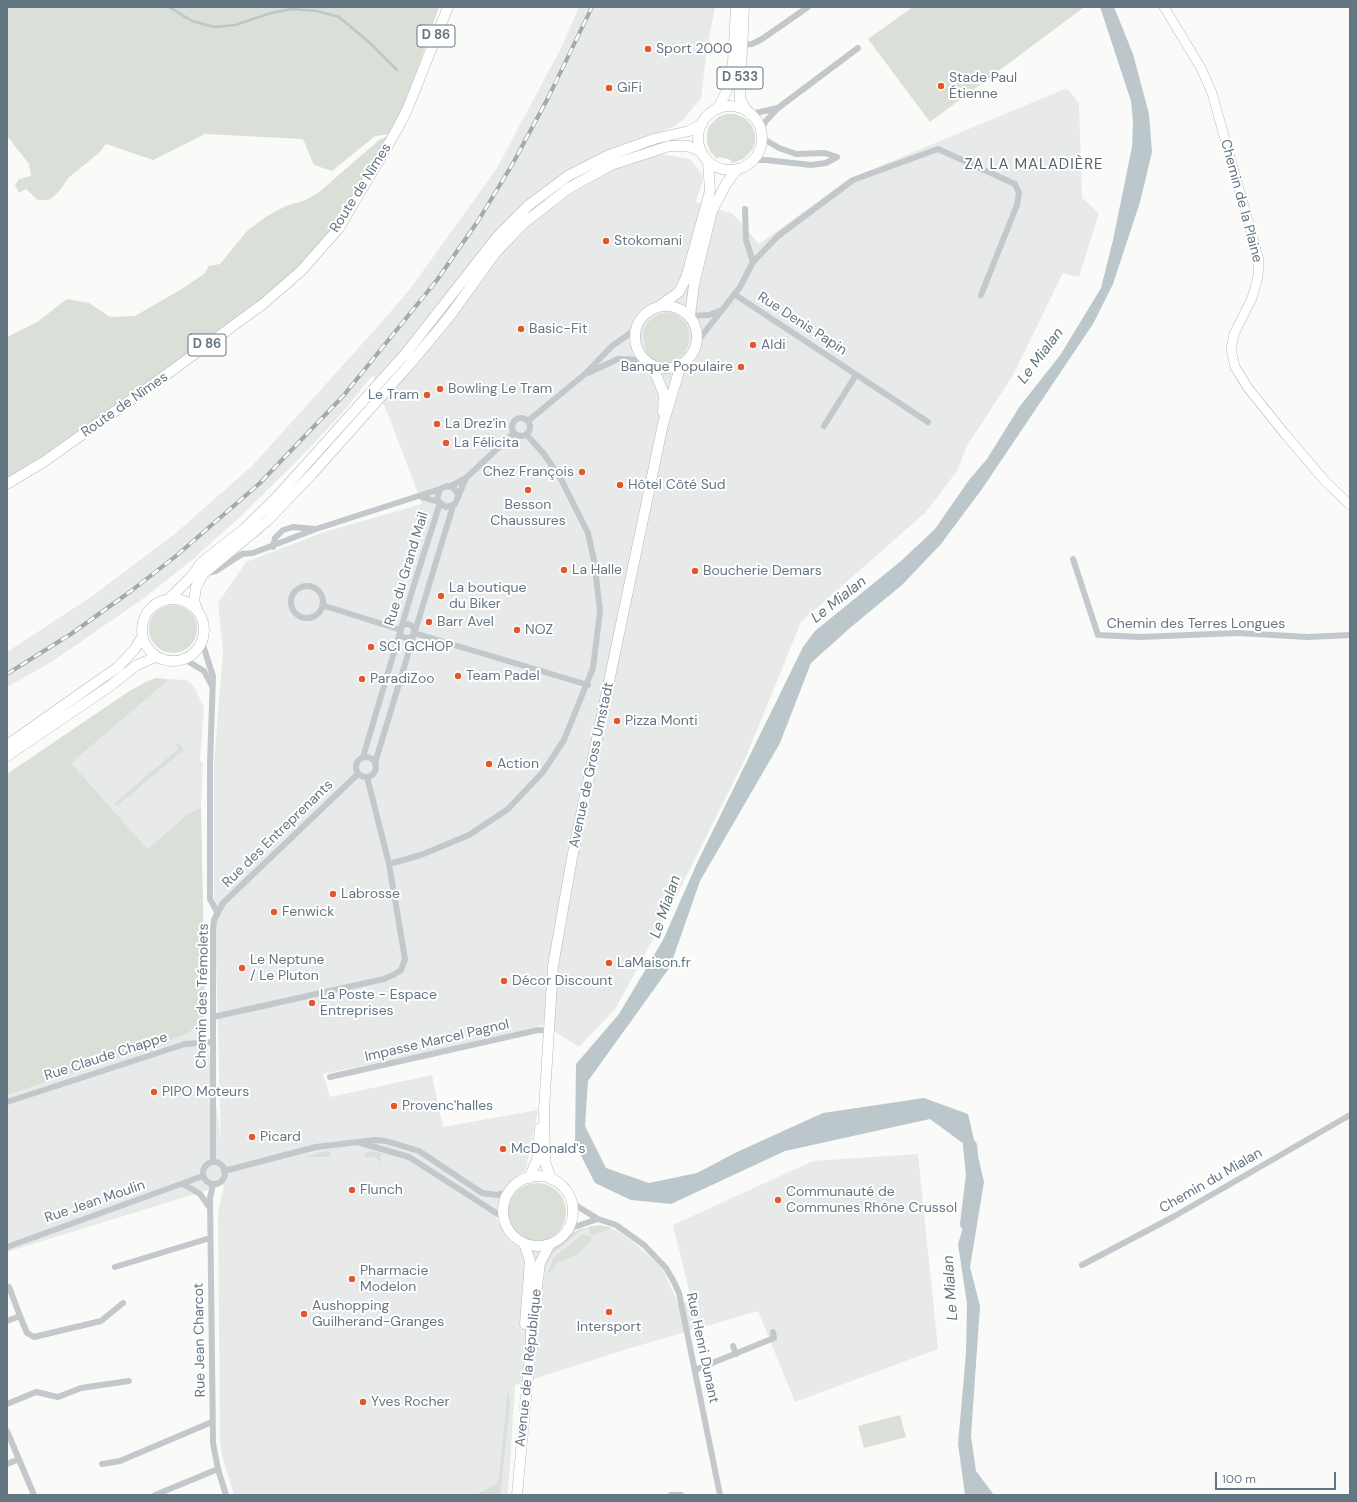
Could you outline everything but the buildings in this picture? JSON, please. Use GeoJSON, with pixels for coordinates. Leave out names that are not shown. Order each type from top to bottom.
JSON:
{"type":"FeatureCollection","features":[{"type":"Feature","properties":{"kind":"main road","name":"Route de Nîmes"},"geometry":{"type":"LineString","coordinates":[[7,484],[45,462],[155,383],[262,304],[301,271],[339,228],[395,133],[407,110],[448,7]]}},
{"type":"Feature","properties":{"kind":"main road","name":"D 533"},"geometry":{"type":"LineString","coordinates":[[718,109],[727,90],[733,62],[736,7]]}},
{"type":"Feature","properties":{"kind":"main road","name":"D 533"},"geometry":{"type":"LineString","coordinates":[[744,7],[740,99],[749,112]]}},
{"type":"Feature","properties":{"kind":"main road"},"geometry":{"type":"LineString","coordinates":[[732,106],[749,112],[759,125],[762,135],[761,146],[754,160],[737,170],[722,169],[708,161],[702,152],[698,138],[702,124],[711,112],[732,106]]}},
{"type":"Feature","properties":{"kind":"main road"},"geometry":{"type":"LineString","coordinates":[[170,598],[192,575],[201,563],[248,525],[276,498],[406,353],[497,237],[529,205],[568,176],[607,156],[654,139],[689,131],[702,124]]}},
{"type":"Feature","properties":{"kind":"main road"},"geometry":{"type":"LineString","coordinates":[[197,610],[185,600],[170,598],[155,603],[145,615],[141,630],[142,637],[148,649],[156,657],[173,661],[184,659],[194,653],[202,642],[204,626],[194,601],[196,587],[203,574],[267,521],[312,474],[409,365],[449,316],[502,246],[534,214],[568,188],[626,159],[669,146],[688,146],[702,152]]}},
{"type":"Feature","properties":{"kind":"main road"},"geometry":{"type":"LineString","coordinates":[[661,305],[677,307],[690,316],[698,333],[697,342],[692,356],[680,365],[667,368],[649,362],[638,351],[635,341],[635,330],[646,312],[661,305],[679,292],[686,278],[710,191],[708,161]]}},
{"type":"Feature","properties":{"kind":"main road"},"geometry":{"type":"LineString","coordinates":[[690,316],[694,284],[712,211],[726,184],[737,170]]}},
{"type":"Feature","properties":{"kind":"main road","name":"Avenue de Gross Umstadt"},"geometry":{"type":"LineString","coordinates":[[649,362],[664,394],[663,424]]}},
{"type":"Feature","properties":{"kind":"main road","name":"Avenue de Gross Umstadt"},"geometry":{"type":"LineString","coordinates":[[551,1179],[545,1162],[544,1109],[553,966],[571,865],[663,424],[680,365]]}},
{"type":"Feature","properties":{"kind":"main road"},"geometry":{"type":"LineString","coordinates":[[7,745],[118,668],[130,655],[142,637]]}},
{"type":"Feature","properties":{"kind":"main road"},"geometry":{"type":"LineString","coordinates":[[7,756],[116,681],[136,665],[156,657]]}},
{"type":"Feature","properties":{"kind":"main road","name":"Avenue de Gross Umstadt"},"geometry":{"type":"LineString","coordinates":[[529,1178],[537,1160],[538,1135],[544,1109]]}},
{"type":"Feature","properties":{"kind":"main road"},"geometry":{"type":"LineString","coordinates":[[540,1177],[551,1179],[566,1191],[572,1203],[572,1216],[568,1229],[562,1237],[550,1244],[537,1246],[524,1243],[512,1234],[504,1218],[504,1206],[509,1192],[518,1183],[529,1178],[540,1177]]}},
{"type":"Feature","properties":{"kind":"main road","name":"Avenue de la République"},"geometry":{"type":"LineString","coordinates":[[511,1495],[530,1273],[530,1261],[524,1243]]}},
{"type":"Feature","properties":{"kind":"main road","name":"Avenue de la République"},"geometry":{"type":"LineString","coordinates":[[517,1495],[532,1327],[540,1263],[550,1244]]}},
{"type":"Feature","properties":{"kind":"street"},"geometry":{"type":"LineString","coordinates":[[743,45],[752,44],[762,39],[808,7]]}},
{"type":"Feature","properties":{"kind":"street","name":"Chemin de la Plaine"},"geometry":{"type":"LineString","coordinates":[[1164,7],[1201,68],[1212,93],[1259,260],[1258,277],[1252,298],[1234,334],[1231,349],[1235,367],[1248,388],[1285,434],[1325,480],[1350,505]]}},
{"type":"Feature","properties":{"kind":"street"},"geometry":{"type":"LineString","coordinates":[[754,160],[811,165],[826,163],[837,157],[825,153],[796,154],[779,148],[762,135],[765,122],[778,108],[858,48]]}},
{"type":"Feature","properties":{"kind":"street"},"geometry":{"type":"LineString","coordinates":[[749,112],[778,108]]}},
{"type":"Feature","properties":{"kind":"street"},"geometry":{"type":"LineString","coordinates":[[697,342],[734,294],[753,262],[778,236],[853,180],[863,175],[938,150],[1015,184],[1019,193],[1017,205],[981,295]]}},
{"type":"Feature","properties":{"kind":"street"},"geometry":{"type":"LineString","coordinates":[[745,209],[746,240],[753,262]]}},
{"type":"Feature","properties":{"kind":"street","name":"Rue Denis Papin"},"geometry":{"type":"LineString","coordinates":[[734,294],[928,422]]}},
{"type":"Feature","properties":{"kind":"street"},"geometry":{"type":"LineString","coordinates":[[690,316],[709,315],[723,309]]}},
{"type":"Feature","properties":{"kind":"street"},"geometry":{"type":"LineString","coordinates":[[528,421],[585,374],[612,346],[635,330]]}},
{"type":"Feature","properties":{"kind":"street"},"geometry":{"type":"LineString","coordinates":[[585,374],[618,360],[649,362]]}},
{"type":"Feature","properties":{"kind":"street"},"geometry":{"type":"LineString","coordinates":[[824,426],[856,374]]}},
{"type":"Feature","properties":{"kind":"street"},"geometry":{"type":"LineString","coordinates":[[522,418],[528,421],[530,428],[526,434],[520,436],[514,433],[512,424],[516,419],[522,418]]}},
{"type":"Feature","properties":{"kind":"street"},"geometry":{"type":"LineString","coordinates":[[203,574],[216,571],[242,554],[253,553],[316,529],[451,486],[466,478],[514,433]]}},
{"type":"Feature","properties":{"kind":"street"},"geometry":{"type":"LineString","coordinates":[[389,864],[421,855],[469,835],[508,809],[543,772],[564,740],[588,685],[593,668],[600,611],[594,562],[588,533],[561,479],[544,454],[526,434]]}},
{"type":"Feature","properties":{"kind":"street"},"geometry":{"type":"LineString","coordinates":[[419,496],[439,502],[446,507],[453,506],[458,501],[458,494],[466,478]]}},
{"type":"Feature","properties":{"kind":"street"},"geometry":{"type":"LineString","coordinates":[[451,486],[457,491],[458,494]]}},
{"type":"Feature","properties":{"kind":"street"},"geometry":{"type":"LineString","coordinates":[[439,502],[437,496],[440,489]]}},
{"type":"Feature","properties":{"kind":"street","name":"Rue du Grand Mail"},"geometry":{"type":"LineString","coordinates":[[364,757],[439,502]]}},
{"type":"Feature","properties":{"kind":"street","name":"Rue du Grand Mail"},"geometry":{"type":"LineString","coordinates":[[374,763],[453,506]]}},
{"type":"Feature","properties":{"kind":"street"},"geometry":{"type":"LineString","coordinates":[[273,546],[275,538],[283,530],[293,527],[316,529]]}},
{"type":"Feature","properties":{"kind":"street","name":"Chemin des Terres Longues"},"geometry":{"type":"LineString","coordinates":[[1073,559],[1098,635],[1141,637],[1237,633],[1308,637],[1350,635]]}},
{"type":"Feature","properties":{"kind":"street"},"geometry":{"type":"LineString","coordinates":[[311,587],[316,588],[321,595],[322,605],[315,615],[302,617],[295,612],[291,599],[298,588],[311,587]]}},
{"type":"Feature","properties":{"kind":"street"},"geometry":{"type":"LineString","coordinates":[[322,605],[401,630]]}},
{"type":"Feature","properties":{"kind":"street"},"geometry":{"type":"LineString","coordinates":[[401,630],[403,626],[409,625],[414,629],[414,633]]}},
{"type":"Feature","properties":{"kind":"street"},"geometry":{"type":"LineString","coordinates":[[401,630],[401,634],[404,637],[411,637],[414,633]]}},
{"type":"Feature","properties":{"kind":"street"},"geometry":{"type":"LineString","coordinates":[[414,633],[588,685]]}},
{"type":"Feature","properties":{"kind":"street","name":"Chemin des Trémolets"},"geometry":{"type":"LineString","coordinates":[[202,642],[212,670],[214,689],[210,764],[210,899],[217,912],[213,930],[213,1161]]}},
{"type":"Feature","properties":{"kind":"street"},"geometry":{"type":"LineString","coordinates":[[184,659],[204,671],[214,689]]}},
{"type":"Feature","properties":{"kind":"street"},"geometry":{"type":"LineString","coordinates":[[364,757],[370,758],[374,763],[376,766],[374,774],[367,777],[358,774],[356,766],[357,762],[364,757]]}},
{"type":"Feature","properties":{"kind":"street","name":"Rue des Entreprenants"},"geometry":{"type":"LineString","coordinates":[[217,912],[223,903],[358,774]]}},
{"type":"Feature","properties":{"kind":"street"},"geometry":{"type":"LineString","coordinates":[[213,1017],[384,979],[401,970],[405,959],[389,864],[367,777]]}},
{"type":"Feature","properties":{"kind":"street","name":"Impasse Marcel Pagnol"},"geometry":{"type":"LineString","coordinates":[[330,1077],[538,1030],[549,1031]]}},
{"type":"Feature","properties":{"kind":"street","name":"Rue Claude Chappe"},"geometry":{"type":"LineString","coordinates":[[7,1102],[185,1044],[213,1042]]}},
{"type":"Feature","properties":{"kind":"street","name":"Chemin du Mialan"},"geometry":{"type":"LineString","coordinates":[[1082,1265],[1173,1218],[1350,1115]]}},
{"type":"Feature","properties":{"kind":"street"},"geometry":{"type":"LineString","coordinates":[[224,1171],[316,1147],[374,1140],[401,1144],[418,1151],[438,1162],[482,1193],[491,1195],[509,1192]]}},
{"type":"Feature","properties":{"kind":"street"},"geometry":{"type":"LineString","coordinates":[[358,1142],[409,1157],[504,1218]]}},
{"type":"Feature","properties":{"kind":"street"},"geometry":{"type":"LineString","coordinates":[[213,1161],[221,1164],[224,1171],[224,1175],[220,1181],[213,1184],[205,1180],[203,1176],[205,1166],[213,1161]]}},
{"type":"Feature","properties":{"kind":"street","name":"Rue Jean Moulin"},"geometry":{"type":"LineString","coordinates":[[7,1246],[203,1176]]}},
{"type":"Feature","properties":{"kind":"street"},"geometry":{"type":"LineString","coordinates":[[183,1184],[200,1194],[210,1208]]}},
{"type":"Feature","properties":{"kind":"street","name":"Rue Jean Charcot"},"geometry":{"type":"LineString","coordinates":[[213,1184],[210,1208],[212,1422],[213,1443],[218,1469],[226,1495]]}},
{"type":"Feature","properties":{"kind":"street","name":"Rue Henri Dunant"},"geometry":{"type":"LineString","coordinates":[[572,1203],[598,1219],[616,1225],[644,1245],[666,1268],[679,1293],[720,1495]]}},
{"type":"Feature","properties":{"kind":"street"},"geometry":{"type":"LineString","coordinates":[[568,1229],[598,1219]]}},
{"type":"Feature","properties":{"kind":"street"},"geometry":{"type":"LineString","coordinates":[[115,1267],[210,1238]]}},
{"type":"Feature","properties":{"kind":"street"},"geometry":{"type":"LineString","coordinates":[[9,1286],[27,1333],[34,1337],[101,1321],[123,1303]]}},
{"type":"Feature","properties":{"kind":"street"},"geometry":{"type":"LineString","coordinates":[[7,1320],[20,1316]]}},
{"type":"Feature","properties":{"kind":"street"},"geometry":{"type":"LineString","coordinates":[[695,1370],[774,1338],[773,1332]]}},
{"type":"Feature","properties":{"kind":"street"},"geometry":{"type":"LineString","coordinates":[[733,1346],[736,1354]]}},
{"type":"Feature","properties":{"kind":"street"},"geometry":{"type":"LineString","coordinates":[[7,1404],[36,1392],[58,1397],[81,1388],[129,1381]]}},
{"type":"Feature","properties":{"kind":"street"},"geometry":{"type":"LineString","coordinates":[[102,1464],[120,1460],[212,1422]]}},
{"type":"Feature","properties":{"kind":"street"},"geometry":{"type":"LineString","coordinates":[[7,1431],[34,1495]]}},
{"type":"Feature","properties":{"kind":"street"},"geometry":{"type":"LineString","coordinates":[[7,1464],[20,1459]]}},
{"type":"Feature","properties":{"kind":"street"},"geometry":{"type":"LineString","coordinates":[[155,1495],[218,1469]]}},
{"type":"Feature","properties":{"kind":"street"},"geometry":{"type":"LineString","coordinates":[[671,1495],[681,1495]]}},
{"type":"Feature","properties":{"kind":"shaded area"},"geometry":{"type":"Polygon","coordinates":[[[7,7],[439,7],[395,133],[339,228],[263,304],[7,484],[7,337],[37,322],[67,299],[89,303],[110,317],[135,316],[204,274],[209,266],[220,264],[247,231],[267,216],[286,206],[306,200],[318,193],[379,140],[392,134],[375,136],[332,171],[314,165],[303,139],[205,134],[153,160],[106,144],[100,152],[68,178],[61,189],[53,197],[48,200],[38,200],[26,189],[19,193],[15,185],[19,179],[31,176],[29,164],[7,136],[7,7]]]}},
{"type":"Feature","properties":{"kind":"shaded area"},"geometry":{"type":"Polygon","coordinates":[[[579,7],[715,7],[707,49],[701,98],[683,120],[673,127],[656,134],[662,154],[690,159],[701,173],[703,180],[696,202],[733,214],[759,244],[849,179],[1067,88],[1079,103],[1082,198],[1099,213],[1079,277],[1063,273],[1013,375],[967,446],[957,471],[926,512],[801,622],[746,757],[677,895],[616,1008],[579,1047],[544,1025],[425,1053],[323,1074],[330,1097],[432,1075],[443,1127],[538,1110],[526,1169],[507,1184],[497,1208],[496,1218],[509,1241],[521,1249],[540,1252],[550,1251],[558,1247],[580,1229],[592,1226],[605,1226],[624,1235],[653,1259],[663,1270],[678,1303],[692,1302],[673,1225],[813,1161],[918,1154],[938,1349],[795,1402],[758,1311],[627,1349],[515,1385],[508,1495],[234,1495],[222,1456],[220,1438],[218,1213],[224,1185],[7,1252],[7,774],[146,681],[156,678],[184,680],[193,685],[204,707],[200,760],[203,763],[201,808],[205,1028],[221,1140],[214,885],[214,762],[223,651],[218,603],[246,562],[321,533],[422,504],[373,375],[342,413],[301,457],[241,516],[192,560],[144,598],[50,663],[7,687],[7,652],[91,597],[176,533],[253,465],[380,324],[410,289],[497,168],[562,46],[579,7]]]}},
{"type":"Feature","properties":{"kind":"shaded area","name":"Stade Paul Étienne"},"geometry":{"type":"Polygon","coordinates":[[[913,7],[1083,8],[930,122],[868,39],[913,7]]]}},
{"type":"Feature","properties":{"kind":"shaded area","name":"Le Mialan"},"geometry":{"type":"Polygon","coordinates":[[[1100,7],[1114,7],[1133,54],[1149,114],[1152,152],[1140,202],[1113,284],[1093,324],[982,489],[941,544],[902,585],[851,627],[811,663],[780,743],[700,881],[670,967],[588,1081],[585,1126],[606,1168],[649,1183],[697,1173],[737,1152],[823,1113],[924,1098],[968,1114],[984,1182],[970,1267],[980,1306],[971,1436],[976,1471],[994,1495],[965,1495],[958,1444],[966,1353],[967,1304],[958,1244],[972,1199],[974,1169],[964,1144],[930,1119],[785,1151],[671,1204],[631,1200],[595,1183],[575,1144],[576,1064],[619,1014],[663,940],[698,861],[803,647],[815,631],[901,561],[935,529],[969,480],[987,459],[1020,406],[1061,354],[1101,288],[1113,240],[1132,147],[1133,122],[1131,101],[1100,7]]]}},
{"type":"Feature","properties":{"kind":"shaded area"},"geometry":{"type":"Polygon","coordinates":[[[726,114],[735,114],[746,119],[752,126],[755,134],[755,142],[752,150],[743,159],[731,163],[731,160],[719,157],[717,159],[710,151],[707,143],[709,126],[718,117],[726,114]]]}},
{"type":"Feature","properties":{"kind":"shaded area"},"geometry":{"type":"Polygon","coordinates":[[[669,312],[676,314],[687,325],[689,336],[688,345],[683,354],[673,361],[663,363],[654,360],[646,352],[643,333],[647,323],[658,315],[669,312]]]}},
{"type":"Feature","properties":{"kind":"shaded area"},"geometry":{"type":"Polygon","coordinates":[[[168,605],[178,605],[187,609],[193,615],[197,624],[197,634],[193,643],[187,649],[178,653],[168,653],[159,649],[153,643],[149,634],[149,624],[153,615],[159,609],[168,605]]]}},
{"type":"Feature","properties":{"kind":"shaded area"},"geometry":{"type":"Polygon","coordinates":[[[156,678],[168,680],[71,763],[147,849],[190,813],[201,808],[205,1015],[187,1034],[7,1095],[7,774],[131,690],[156,678]]]}},
{"type":"Feature","properties":{"kind":"shaded area"},"geometry":{"type":"Polygon","coordinates":[[[175,743],[179,744],[187,755],[182,751],[117,806],[115,803],[179,748],[175,743]]]}},
{"type":"Feature","properties":{"kind":"shaded area"},"geometry":{"type":"Polygon","coordinates":[[[327,1151],[330,1153],[330,1157],[305,1157],[327,1151]]]}},
{"type":"Feature","properties":{"kind":"shaded area"},"geometry":{"type":"Polygon","coordinates":[[[371,1151],[381,1153],[381,1162],[374,1157],[365,1157],[365,1154],[371,1151]]]}},
{"type":"Feature","properties":{"kind":"shaded area"},"geometry":{"type":"Polygon","coordinates":[[[537,1183],[553,1188],[561,1196],[566,1212],[561,1228],[553,1236],[537,1241],[521,1236],[513,1228],[508,1212],[513,1196],[521,1188],[537,1183]]]}},
{"type":"Feature","properties":{"kind":"shaded area"},"geometry":{"type":"Polygon","coordinates":[[[600,1225],[612,1228],[593,1235],[590,1234],[588,1227],[600,1225]]]}},
{"type":"Feature","properties":{"kind":"shaded area"},"geometry":{"type":"Polygon","coordinates":[[[584,1228],[552,1254],[544,1269],[545,1262],[552,1249],[564,1241],[573,1232],[584,1228]]]}},
{"type":"Feature","properties":{"kind":"shaded area"},"geometry":{"type":"Polygon","coordinates":[[[583,1234],[593,1238],[577,1255],[557,1263],[550,1272],[548,1272],[554,1257],[583,1234]]]}},
{"type":"Feature","properties":{"kind":"shaded area"},"geometry":{"type":"Polygon","coordinates":[[[508,1389],[510,1403],[500,1495],[475,1495],[495,1485],[499,1480],[508,1389]]]}},
{"type":"Feature","properties":{"kind":"shaded area"},"geometry":{"type":"Polygon","coordinates":[[[900,1415],[906,1437],[864,1448],[858,1426],[900,1415]]]}},
{"type":"Feature","properties":{"kind":"waterway"},"geometry":{"type":"LineString","coordinates":[[169,7],[192,21],[214,27],[235,25],[271,13],[292,9],[317,11],[339,17],[369,42],[397,70]]}},
{"type":"Feature","properties":{"kind":"waterway","name":"Le Mialan"},"geometry":{"type":"LineString","coordinates":[[967,1224],[973,1174],[970,1146]]}},
{"type":"Feature","properties":{"kind":"railway"},"geometry":{"type":"LineString","coordinates":[[7,674],[71,634],[131,591],[176,556],[260,483],[344,395],[437,280],[478,221],[512,165],[549,96],[592,7]]}},
{"type":"Feature","properties":{"kind":"place","name":"Sport 2000"},"geometry":{"type":"Point","coordinates":[648,49]}},
{"type":"Feature","properties":{"kind":"place","name":"Stade Paul Étienne"},"geometry":{"type":"Point","coordinates":[941,86]}},
{"type":"Feature","properties":{"kind":"place","name":"GiFi"},"geometry":{"type":"Point","coordinates":[609,88]}},
{"type":"Feature","properties":{"kind":"place","name":"Stokomani"},"geometry":{"type":"Point","coordinates":[606,241]}},
{"type":"Feature","properties":{"kind":"place","name":"Basic-Fit"},"geometry":{"type":"Point","coordinates":[521,329]}},
{"type":"Feature","properties":{"kind":"place","name":"Aldi"},"geometry":{"type":"Point","coordinates":[753,345]}},
{"type":"Feature","properties":{"kind":"place","name":"Banque Populaire"},"geometry":{"type":"Point","coordinates":[741,367]}},
{"type":"Feature","properties":{"kind":"place","name":"Bowling Le Tram"},"geometry":{"type":"Point","coordinates":[440,389]}},
{"type":"Feature","properties":{"kind":"place","name":"Le Tram"},"geometry":{"type":"Point","coordinates":[427,395]}},
{"type":"Feature","properties":{"kind":"place","name":"La Drez'in"},"geometry":{"type":"Point","coordinates":[437,424]}},
{"type":"Feature","properties":{"kind":"place","name":"La Félicita"},"geometry":{"type":"Point","coordinates":[446,443]}},
{"type":"Feature","properties":{"kind":"place","name":"Chez François"},"geometry":{"type":"Point","coordinates":[582,472]}},
{"type":"Feature","properties":{"kind":"place","name":"Hôtel Côté Sud"},"geometry":{"type":"Point","coordinates":[620,485]}},
{"type":"Feature","properties":{"kind":"place","name":"Besson Chaussures"},"geometry":{"type":"Point","coordinates":[528,490]}},
{"type":"Feature","properties":{"kind":"place","name":"La Halle"},"geometry":{"type":"Point","coordinates":[564,570]}},
{"type":"Feature","properties":{"kind":"place","name":"Boucherie Demars"},"geometry":{"type":"Point","coordinates":[695,571]}},
{"type":"Feature","properties":{"kind":"place","name":"La boutique du Biker"},"geometry":{"type":"Point","coordinates":[441,596]}},
{"type":"Feature","properties":{"kind":"place","name":"Barr Avel"},"geometry":{"type":"Point","coordinates":[429,622]}},
{"type":"Feature","properties":{"kind":"place","name":"NOZ"},"geometry":{"type":"Point","coordinates":[517,630]}},
{"type":"Feature","properties":{"kind":"place","name":"SCI GCHOP"},"geometry":{"type":"Point","coordinates":[371,647]}},
{"type":"Feature","properties":{"kind":"place","name":"Team Padel"},"geometry":{"type":"Point","coordinates":[458,676]}},
{"type":"Feature","properties":{"kind":"place","name":"ParadiZoo"},"geometry":{"type":"Point","coordinates":[362,679]}},
{"type":"Feature","properties":{"kind":"place","name":"Pizza Monti"},"geometry":{"type":"Point","coordinates":[617,721]}},
{"type":"Feature","properties":{"kind":"place","name":"Action"},"geometry":{"type":"Point","coordinates":[489,764]}},
{"type":"Feature","properties":{"kind":"place","name":"Labrosse"},"geometry":{"type":"Point","coordinates":[333,894]}},
{"type":"Feature","properties":{"kind":"place","name":"Fenwick"},"geometry":{"type":"Point","coordinates":[274,912]}},
{"type":"Feature","properties":{"kind":"place","name":"LaMaison.fr"},"geometry":{"type":"Point","coordinates":[609,963]}},
{"type":"Feature","properties":{"kind":"place","name":"Le Neptune / Le Pluton"},"geometry":{"type":"Point","coordinates":[242,968]}},
{"type":"Feature","properties":{"kind":"place","name":"Décor Discount"},"geometry":{"type":"Point","coordinates":[504,981]}},
{"type":"Feature","properties":{"kind":"place","name":"La Poste - Espace Entreprises"},"geometry":{"type":"Point","coordinates":[312,1003]}},
{"type":"Feature","properties":{"kind":"place","name":"PIPO Moteurs"},"geometry":{"type":"Point","coordinates":[154,1092]}},
{"type":"Feature","properties":{"kind":"place","name":"Provenc'halles"},"geometry":{"type":"Point","coordinates":[394,1106]}},
{"type":"Feature","properties":{"kind":"place","name":"Picard"},"geometry":{"type":"Point","coordinates":[252,1137]}},
{"type":"Feature","properties":{"kind":"place","name":"McDonald's"},"geometry":{"type":"Point","coordinates":[503,1149]}},
{"type":"Feature","properties":{"kind":"place","name":"Flunch"},"geometry":{"type":"Point","coordinates":[352,1190]}},
{"type":"Feature","properties":{"kind":"place","name":"Communauté de Communes Rhône Crussol"},"geometry":{"type":"Point","coordinates":[778,1200]}},
{"type":"Feature","properties":{"kind":"place","name":"Pharmacie Modelon"},"geometry":{"type":"Point","coordinates":[352,1279]}},
{"type":"Feature","properties":{"kind":"place","name":"Intersport"},"geometry":{"type":"Point","coordinates":[609,1312]}},
{"type":"Feature","properties":{"kind":"place","name":"Aushopping Guilherand-Granges"},"geometry":{"type":"Point","coordinates":[304,1314]}},
{"type":"Feature","properties":{"kind":"place","name":"Yves Rocher"},"geometry":{"type":"Point","coordinates":[363,1402]}},
{"type":"Feature","properties":{"kind":"district","name":"ZA LA MALADIÈRE"},"geometry":{"type":"Point","coordinates":[1034,165]}}]}
